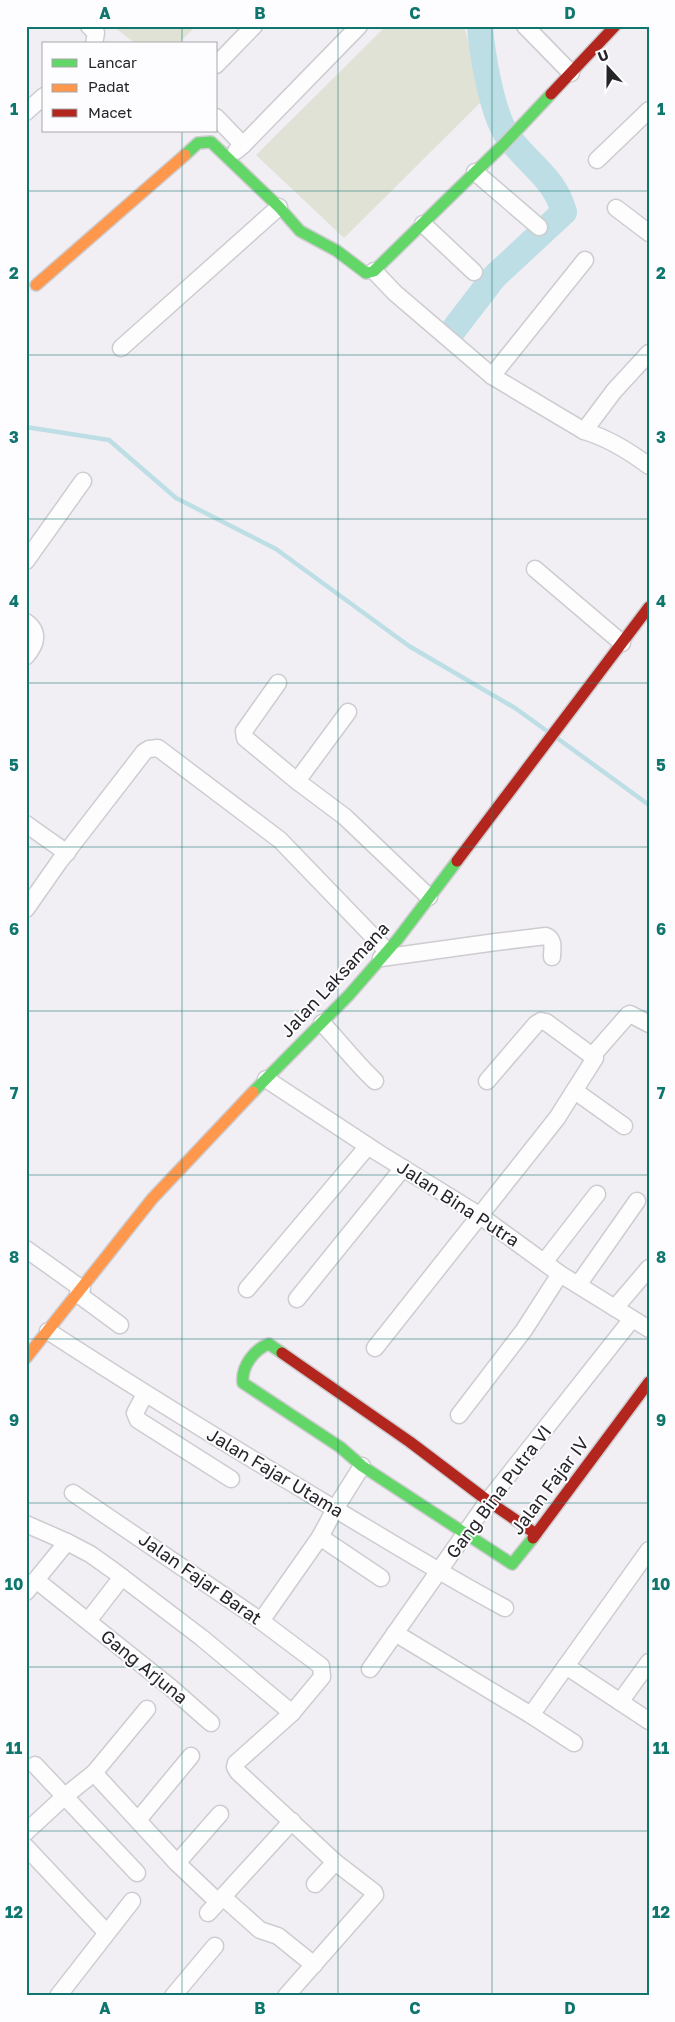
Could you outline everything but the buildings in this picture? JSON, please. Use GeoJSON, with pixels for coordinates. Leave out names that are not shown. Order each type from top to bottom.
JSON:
{"type":"FeatureCollection","features":[{"type":"Feature","properties":{"kind":"street"},"geometry":{"type":"LineString","coordinates":[[89,26],[96,34],[94,42]]}},
{"type":"Feature","properties":{"kind":"street"},"geometry":{"type":"LineString","coordinates":[[218,63],[254,26]]}},
{"type":"Feature","properties":{"kind":"street"},"geometry":{"type":"LineString","coordinates":[[229,158],[359,26]]}},
{"type":"Feature","properties":{"kind":"street"},"geometry":{"type":"LineString","coordinates":[[525,26],[571,73]]}},
{"type":"Feature","properties":{"kind":"street"},"geometry":{"type":"LineString","coordinates":[[36,285],[198,143],[211,142],[279,207],[300,231],[338,251],[366,272],[374,271],[504,144],[615,26]]}},
{"type":"Feature","properties":{"kind":"street"},"geometry":{"type":"LineString","coordinates":[[26,112],[42,98]]}},
{"type":"Feature","properties":{"kind":"street"},"geometry":{"type":"LineString","coordinates":[[597,160],[649,110]]}},
{"type":"Feature","properties":{"kind":"street"},"geometry":{"type":"LineString","coordinates":[[218,119],[243,145]]}},
{"type":"Feature","properties":{"kind":"street"},"geometry":{"type":"LineString","coordinates":[[475,172],[540,227]]}},
{"type":"Feature","properties":{"kind":"street"},"geometry":{"type":"LineString","coordinates":[[121,348],[279,207]]}},
{"type":"Feature","properties":{"kind":"street"},"geometry":{"type":"LineString","coordinates":[[616,208],[649,233]]}},
{"type":"Feature","properties":{"kind":"street"},"geometry":{"type":"LineString","coordinates":[[424,224],[474,272]]}},
{"type":"Feature","properties":{"kind":"street"},"geometry":{"type":"LineString","coordinates":[[492,376],[585,260]]}},
{"type":"Feature","properties":{"kind":"street"},"geometry":{"type":"LineString","coordinates":[[374,271],[395,293],[492,376],[584,432],[600,436],[634,455],[649,466]]}},
{"type":"Feature","properties":{"kind":"street"},"geometry":{"type":"LineString","coordinates":[[584,432],[614,391],[649,353]]}},
{"type":"Feature","properties":{"kind":"street"},"geometry":{"type":"LineString","coordinates":[[26,561],[83,481]]}},
{"type":"Feature","properties":{"kind":"street"},"geometry":{"type":"LineString","coordinates":[[535,569],[622,643]]}},
{"type":"Feature","properties":{"kind":"street","name":"Jalan Laksamana"},"geometry":{"type":"LineString","coordinates":[[26,1358],[152,1199],[322,1023],[398,940],[545,742],[622,643],[646,617]]}},
{"type":"Feature","properties":{"kind":"street"},"geometry":{"type":"LineString","coordinates":[[26,622],[34,631],[36,638],[35,644],[26,656]]}},
{"type":"Feature","properties":{"kind":"street"},"geometry":{"type":"LineString","coordinates":[[278,683],[244,731],[245,738],[297,781],[345,817],[429,897]]}},
{"type":"Feature","properties":{"kind":"street"},"geometry":{"type":"LineString","coordinates":[[297,781],[348,712]]}},
{"type":"Feature","properties":{"kind":"street"},"geometry":{"type":"LineString","coordinates":[[26,909],[144,752],[149,749],[158,748],[280,840],[384,955],[546,936],[552,942],[552,957]]}},
{"type":"Feature","properties":{"kind":"street"},"geometry":{"type":"LineString","coordinates":[[26,824],[67,853]]}},
{"type":"Feature","properties":{"kind":"street"},"geometry":{"type":"LineString","coordinates":[[593,1055],[628,1014],[649,1024]]}},
{"type":"Feature","properties":{"kind":"street"},"geometry":{"type":"LineString","coordinates":[[375,1348],[557,1118],[595,1059],[593,1055],[542,1021],[536,1024],[488,1081]]}},
{"type":"Feature","properties":{"kind":"street"},"geometry":{"type":"LineString","coordinates":[[322,1023],[375,1081]]}},
{"type":"Feature","properties":{"kind":"street","name":"Jalan Bina Putra"},"geometry":{"type":"LineString","coordinates":[[266,1079],[368,1146],[479,1215],[560,1274],[649,1330]]}},
{"type":"Feature","properties":{"kind":"street"},"geometry":{"type":"LineString","coordinates":[[575,1091],[624,1126]]}},
{"type":"Feature","properties":{"kind":"street"},"geometry":{"type":"LineString","coordinates":[[247,1289],[368,1146]]}},
{"type":"Feature","properties":{"kind":"street"},"geometry":{"type":"LineString","coordinates":[[297,1299],[403,1168]]}},
{"type":"Feature","properties":{"kind":"street"},"geometry":{"type":"LineString","coordinates":[[544,1261],[597,1194]]}},
{"type":"Feature","properties":{"kind":"street"},"geometry":{"type":"LineString","coordinates":[[578,1285],[637,1201]]}},
{"type":"Feature","properties":{"kind":"street"},"geometry":{"type":"LineString","coordinates":[[26,1249],[120,1325]]}},
{"type":"Feature","properties":{"kind":"street"},"geometry":{"type":"LineString","coordinates":[[615,1308],[649,1268]]}},
{"type":"Feature","properties":{"kind":"street"},"geometry":{"type":"LineString","coordinates":[[459,1415],[524,1330],[560,1274]]}},
{"type":"Feature","properties":{"kind":"street","name":"Gang Bina Putra VI"},"geometry":{"type":"LineString","coordinates":[[370,1669],[440,1573],[464,1534],[488,1501],[632,1319]]}},
{"type":"Feature","properties":{"kind":"street","name":"Jalan Fajar Utama"},"geometry":{"type":"LineString","coordinates":[[48,1331],[145,1394],[440,1573],[505,1608]]}},
{"type":"Feature","properties":{"kind":"street"},"geometry":{"type":"LineString","coordinates":[[464,1534],[362,1466],[340,1447],[243,1383],[244,1369],[260,1347],[269,1344],[410,1442],[488,1501],[536,1534]]}},
{"type":"Feature","properties":{"kind":"street","name":"Jalan Fajar IV"},"geometry":{"type":"LineString","coordinates":[[464,1534],[512,1564],[649,1382]]}},
{"type":"Feature","properties":{"kind":"street"},"geometry":{"type":"LineString","coordinates":[[145,1394],[135,1413],[138,1420],[232,1479]]}},
{"type":"Feature","properties":{"kind":"street"},"geometry":{"type":"LineString","coordinates":[[261,1621],[320,1536],[362,1466]]}},
{"type":"Feature","properties":{"kind":"street","name":"Jalan Fajar Barat"},"geometry":{"type":"LineString","coordinates":[[73,1493],[261,1621],[318,1664],[322,1670],[322,1677],[292,1713]]}},
{"type":"Feature","properties":{"kind":"street"},"geometry":{"type":"LineString","coordinates":[[26,1524],[90,1554],[202,1638],[292,1713],[235,1764],[238,1772],[335,1862],[374,1892],[375,1895],[286,1996]]}},
{"type":"Feature","properties":{"kind":"street"},"geometry":{"type":"LineString","coordinates":[[320,1536],[380,1578]]}},
{"type":"Feature","properties":{"kind":"street"},"geometry":{"type":"LineString","coordinates":[[67,1542],[31,1586],[88,1621]]}},
{"type":"Feature","properties":{"kind":"street"},"geometry":{"type":"LineString","coordinates":[[531,1715],[649,1550]]}},
{"type":"Feature","properties":{"kind":"street","name":"Gang Arjuna"},"geometry":{"type":"LineString","coordinates":[[122,1577],[88,1621],[170,1687],[211,1723]]}},
{"type":"Feature","properties":{"kind":"street"},"geometry":{"type":"LineString","coordinates":[[396,1633],[574,1742]]}},
{"type":"Feature","properties":{"kind":"street"},"geometry":{"type":"LineString","coordinates":[[620,1702],[649,1662]]}},
{"type":"Feature","properties":{"kind":"street"},"geometry":{"type":"LineString","coordinates":[[566,1666],[649,1721]]}},
{"type":"Feature","properties":{"kind":"street"},"geometry":{"type":"LineString","coordinates":[[26,1832],[94,1773],[147,1709]]}},
{"type":"Feature","properties":{"kind":"street"},"geometry":{"type":"LineString","coordinates":[[138,1820],[191,1756]]}},
{"type":"Feature","properties":{"kind":"street"},"geometry":{"type":"LineString","coordinates":[[35,1765],[137,1872]]}},
{"type":"Feature","properties":{"kind":"street"},"geometry":{"type":"LineString","coordinates":[[94,1773],[216,1904],[260,1930],[278,1936],[314,1965]]}},
{"type":"Feature","properties":{"kind":"street"},"geometry":{"type":"LineString","coordinates":[[177,1863],[220,1814]]}},
{"type":"Feature","properties":{"kind":"street"},"geometry":{"type":"LineString","coordinates":[[216,1904],[292,1821]]}},
{"type":"Feature","properties":{"kind":"street"},"geometry":{"type":"LineString","coordinates":[[26,1847],[106,1932]]}},
{"type":"Feature","properties":{"kind":"street"},"geometry":{"type":"LineString","coordinates":[[316,1884],[335,1862]]}},
{"type":"Feature","properties":{"kind":"street"},"geometry":{"type":"LineString","coordinates":[[58,1996],[132,1901]]}},
{"type":"Feature","properties":{"kind":"street"},"geometry":{"type":"LineString","coordinates":[[174,1996],[215,1946]]}},
{"type":"Feature","properties":{"kind":"shaded area"},"geometry":{"type":"Polygon","coordinates":[[[113,26],[196,26],[180,42],[133,42],[113,26]]]}},
{"type":"Feature","properties":{"kind":"shaded area"},"geometry":{"type":"Polygon","coordinates":[[[386,26],[464,26],[485,98],[344,238],[256,155],[386,26]]]}},
{"type":"Feature","properties":{"kind":"waterway"},"geometry":{"type":"LineString","coordinates":[[451,333],[494,277],[564,212],[560,200],[547,179],[515,145],[502,125],[492,98],[480,26]]}},
{"type":"Feature","properties":{"kind":"waterway"},"geometry":{"type":"LineString","coordinates":[[26,427],[109,440],[176,498],[276,549],[409,646],[515,708],[547,731]]}},
{"type":"Feature","properties":{"kind":"waterway"},"geometry":{"type":"LineString","coordinates":[[557,738],[649,805]]}},
{"type":"Feature","properties":{"kind":"traffic: fast"},"geometry":{"type":"LineString","coordinates":[[185,155],[198,143],[211,142],[279,207],[300,231],[337,251],[366,273],[374,271],[504,144],[551,94]]}},
{"type":"Feature","properties":{"kind":"traffic: fast"},"geometry":{"type":"LineString","coordinates":[[253,1092],[349,995],[397,940],[457,861]]}},
{"type":"Feature","properties":{"kind":"traffic: fast"},"geometry":{"type":"LineString","coordinates":[[282,1353],[269,1344],[263,1346],[246,1365],[243,1383],[340,1447],[362,1466],[512,1564],[533,1538]]}},
{"type":"Feature","properties":{"kind":"traffic: slow"},"geometry":{"type":"LineString","coordinates":[[36,285],[185,155]]}},
{"type":"Feature","properties":{"kind":"traffic: slow"},"geometry":{"type":"LineString","coordinates":[[26,1358],[152,1199],[253,1092]]}},
{"type":"Feature","properties":{"kind":"traffic: jam"},"geometry":{"type":"LineString","coordinates":[[551,94],[615,26]]}},
{"type":"Feature","properties":{"kind":"traffic: jam"},"geometry":{"type":"LineString","coordinates":[[457,861],[649,607]]}},
{"type":"Feature","properties":{"kind":"traffic: jam"},"geometry":{"type":"LineString","coordinates":[[282,1353],[410,1442],[488,1501],[536,1534]]}},
{"type":"Feature","properties":{"kind":"traffic: jam"},"geometry":{"type":"LineString","coordinates":[[533,1538],[649,1382]]}}]}
